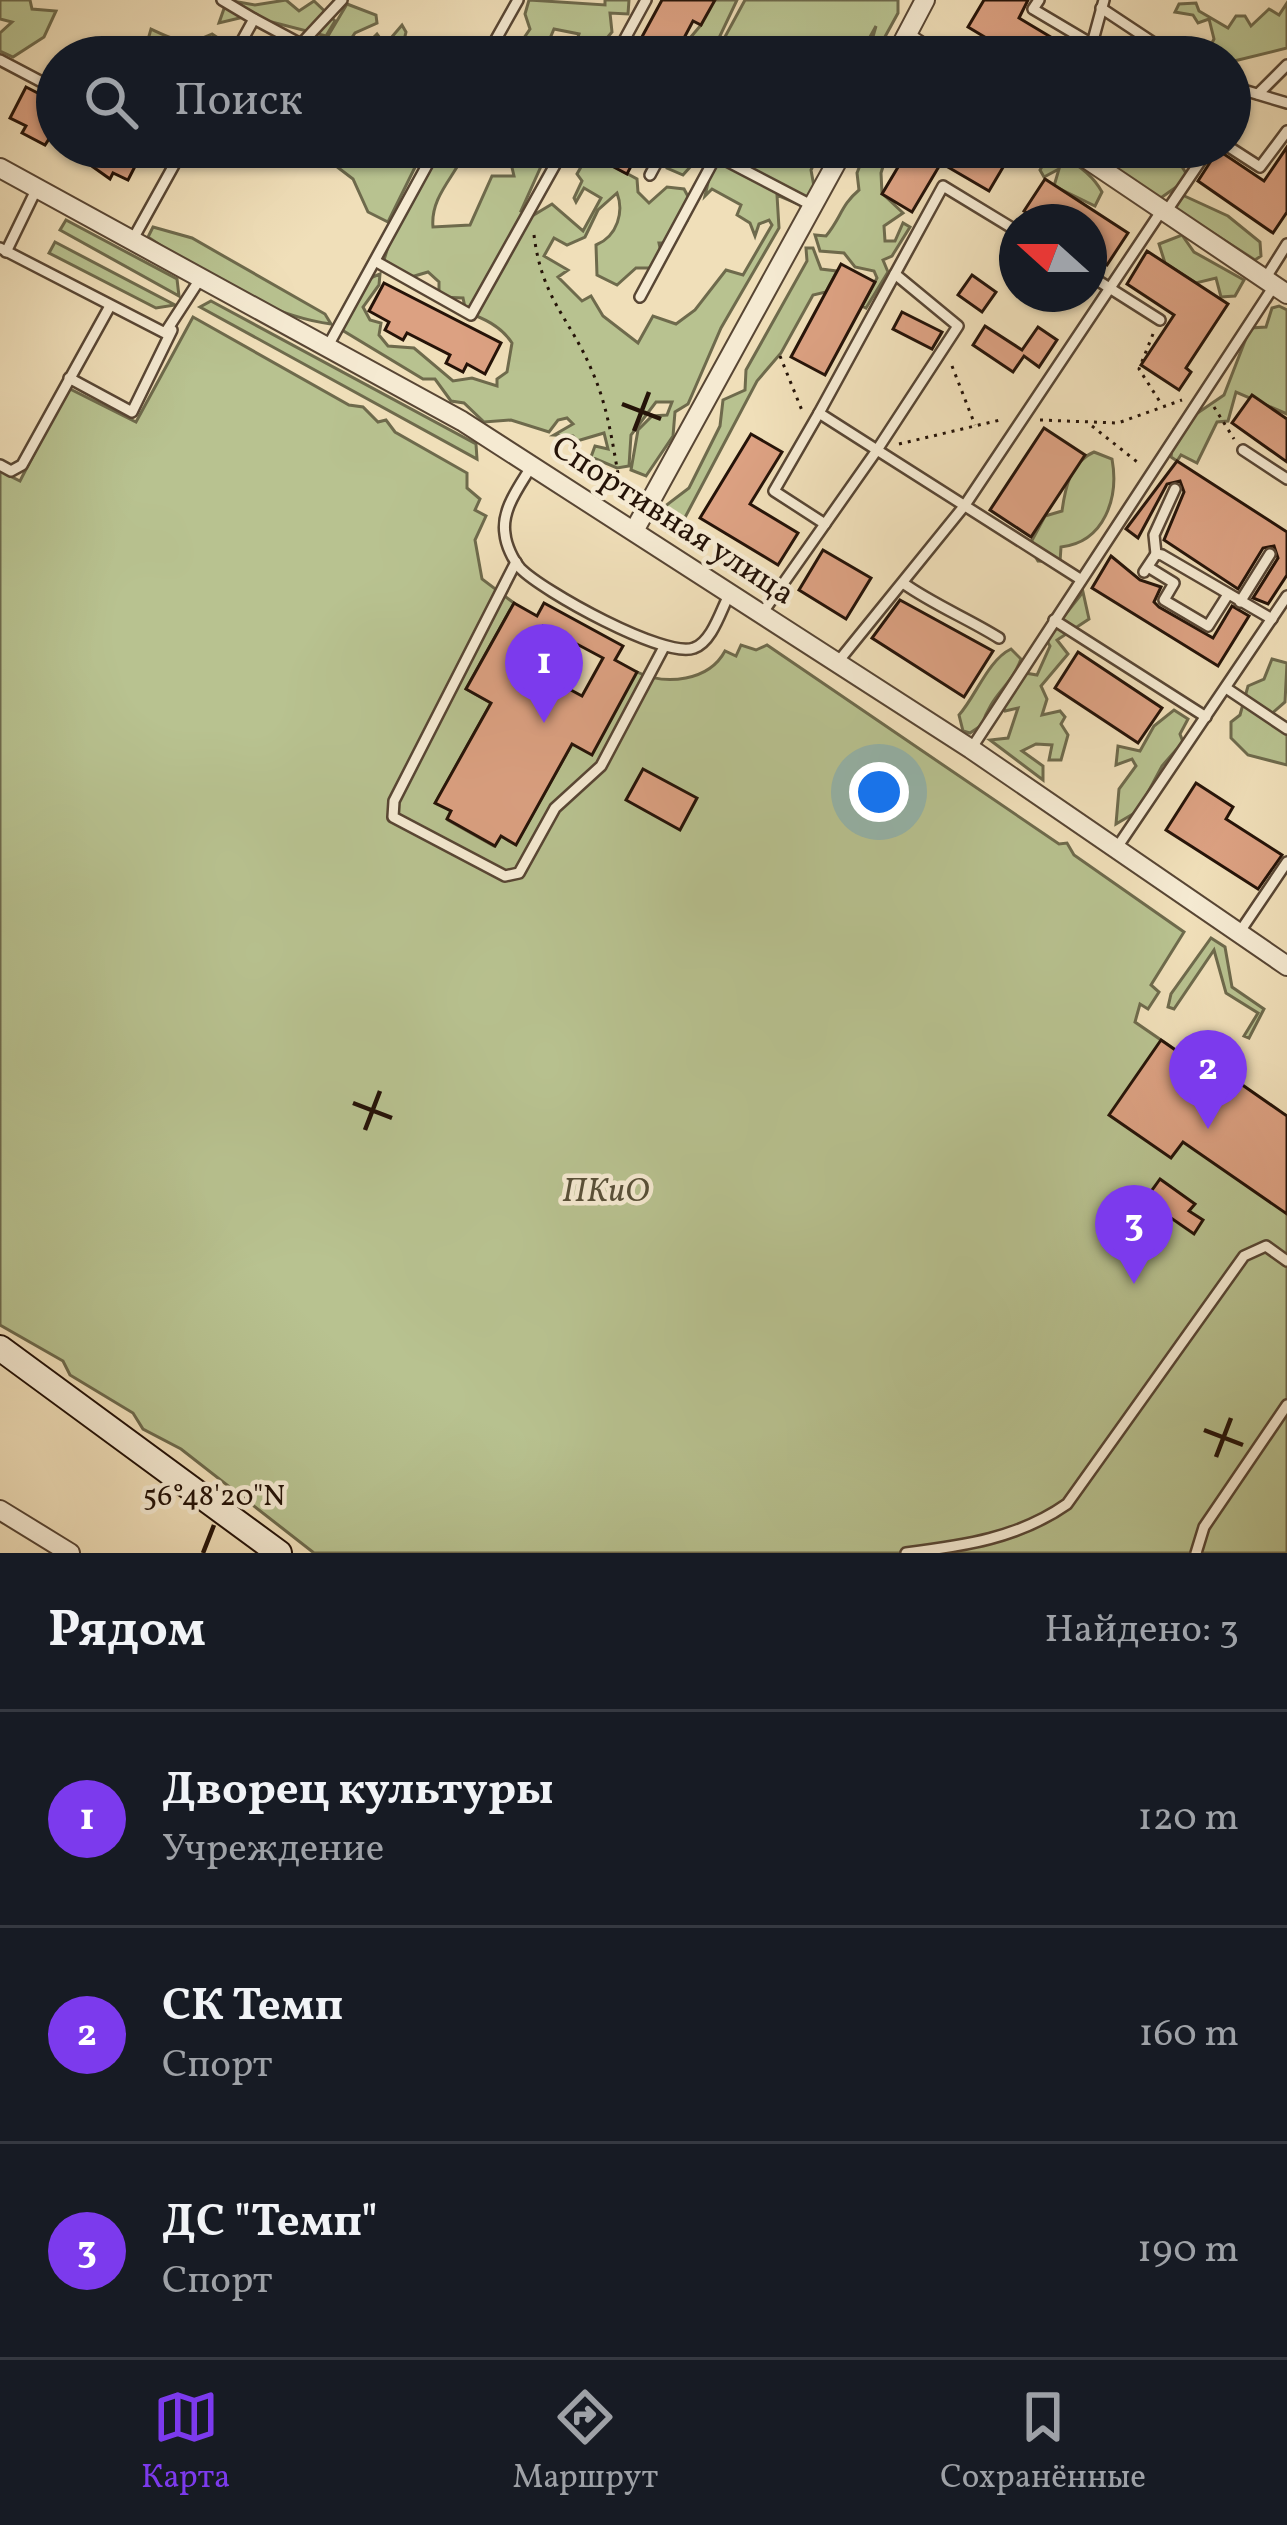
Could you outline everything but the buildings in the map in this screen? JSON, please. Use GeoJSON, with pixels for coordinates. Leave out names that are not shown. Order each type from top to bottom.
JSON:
{"type":"FeatureCollection","features":[{"type":"Feature","properties":{"kind":"street"},"geometry":{"type":"LineString","coordinates":[[907,36],[925,0]]}},
{"type":"Feature","properties":{"kind":"street","name":"Спортивная улица"},"geometry":{"type":"LineString","coordinates":[[0,168],[328,344],[531,467],[971,749],[1287,966]]}},
{"type":"Feature","properties":{"kind":"street"},"geometry":{"type":"LineString","coordinates":[[634,531],[834,168]]}},
{"type":"Feature","properties":{"kind":"street"},"geometry":{"type":"LineString","coordinates":[[1101,168],[1275,286]]}},
{"type":"Feature","properties":{"kind":"street"},"geometry":{"type":"LineString","coordinates":[[0,1348],[279,1553]]}},
{"type":"Feature","properties":{"kind":"street"},"geometry":{"type":"LineString","coordinates":[[0,1510],[70,1553]]}},
{"type":"Feature","properties":{"kind":"lane"},"geometry":{"type":"LineString","coordinates":[[221,0],[286,36]]}},
{"type":"Feature","properties":{"kind":"lane"},"geometry":{"type":"LineString","coordinates":[[308,36],[342,0]]}},
{"type":"Feature","properties":{"kind":"lane"},"geometry":{"type":"LineString","coordinates":[[498,36],[518,0]]}},
{"type":"Feature","properties":{"kind":"lane"},"geometry":{"type":"LineString","coordinates":[[626,36],[646,0]]}},
{"type":"Feature","properties":{"kind":"lane"},"geometry":{"type":"LineString","coordinates":[[1039,0],[1033,9],[1079,36]]}},
{"type":"Feature","properties":{"kind":"lane"},"geometry":{"type":"LineString","coordinates":[[1094,36],[1102,4],[1146,36]]}},
{"type":"Feature","properties":{"kind":"lane"},"geometry":{"type":"LineString","coordinates":[[245,36],[254,19]]}},
{"type":"Feature","properties":{"kind":"lane"},"geometry":{"type":"LineString","coordinates":[[0,60],[36,79]]}},
{"type":"Feature","properties":{"kind":"lane"},"geometry":{"type":"LineString","coordinates":[[1258,94],[1287,65]]}},
{"type":"Feature","properties":{"kind":"lane"},"geometry":{"type":"LineString","coordinates":[[1251,92],[1287,103]]}},
{"type":"Feature","properties":{"kind":"lane"},"geometry":{"type":"LineString","coordinates":[[1251,161],[1260,167],[1287,131]]}},
{"type":"Feature","properties":{"kind":"lane"},"geometry":{"type":"LineString","coordinates":[[133,239],[173,168]]}},
{"type":"Feature","properties":{"kind":"lane"},"geometry":{"type":"LineString","coordinates":[[328,344],[426,168]]}},
{"type":"Feature","properties":{"kind":"lane"},"geometry":{"type":"LineString","coordinates":[[375,261],[471,315],[553,168]]}},
{"type":"Feature","properties":{"kind":"lane"},"geometry":{"type":"LineString","coordinates":[[650,175],[654,168]]}},
{"type":"Feature","properties":{"kind":"lane"},"geometry":{"type":"LineString","coordinates":[[640,297],[710,168]]}},
{"type":"Feature","properties":{"kind":"lane"},"geometry":{"type":"LineString","coordinates":[[739,168],[813,206]]}},
{"type":"Feature","properties":{"kind":"lane"},"geometry":{"type":"LineString","coordinates":[[837,663],[965,506],[1195,168]]}},
{"type":"Feature","properties":{"kind":"lane"},"geometry":{"type":"LineString","coordinates":[[825,524],[774,491],[943,186],[999,220]]}},
{"type":"Feature","properties":{"kind":"lane"},"geometry":{"type":"LineString","coordinates":[[37,188],[3,250],[159,332],[172,330]]}},
{"type":"Feature","properties":{"kind":"lane"},"geometry":{"type":"LineString","coordinates":[[971,749],[1275,286],[1287,244]]}},
{"type":"Feature","properties":{"kind":"lane"},"geometry":{"type":"LineString","coordinates":[[761,615],[958,326],[895,274]]}},
{"type":"Feature","properties":{"kind":"lane"},"geometry":{"type":"LineString","coordinates":[[69,378],[132,412],[202,276]]}},
{"type":"Feature","properties":{"kind":"lane"},"geometry":{"type":"LineString","coordinates":[[1107,286],[1160,320]]}},
{"type":"Feature","properties":{"kind":"lane"},"geometry":{"type":"LineString","coordinates":[[0,465],[11,471],[22,465],[110,306]]}},
{"type":"Feature","properties":{"kind":"lane"},"geometry":{"type":"LineString","coordinates":[[819,412],[1081,579]]}},
{"type":"Feature","properties":{"kind":"lane"},"geometry":{"type":"LineString","coordinates":[[1243,450],[1287,479]]}},
{"type":"Feature","properties":{"kind":"lane"},"geometry":{"type":"LineString","coordinates":[[531,467],[507,507],[504,532],[516,562],[625,630],[664,647],[692,649],[704,641],[729,595]]}},
{"type":"Feature","properties":{"kind":"lane"},"geometry":{"type":"LineString","coordinates":[[1175,489],[1154,535],[1156,554],[1146,570],[1174,584],[1164,600],[1208,626],[1227,596]]}},
{"type":"Feature","properties":{"kind":"lane"},"geometry":{"type":"LineString","coordinates":[[1156,554],[1272,619]]}},
{"type":"Feature","properties":{"kind":"lane"},"geometry":{"type":"LineString","coordinates":[[1240,602],[1270,554]]}},
{"type":"Feature","properties":{"kind":"lane"},"geometry":{"type":"LineString","coordinates":[[516,562],[394,801],[393,817],[505,876],[519,874],[555,808],[601,766],[664,647]]}},
{"type":"Feature","properties":{"kind":"lane"},"geometry":{"type":"LineString","coordinates":[[903,583],[942,610],[960,614],[999,638]]}},
{"type":"Feature","properties":{"kind":"lane"},"geometry":{"type":"LineString","coordinates":[[1116,849],[1287,596]]}},
{"type":"Feature","properties":{"kind":"lane"},"geometry":{"type":"LineString","coordinates":[[1054,620],[1206,717]]}},
{"type":"Feature","properties":{"kind":"lane"},"geometry":{"type":"LineString","coordinates":[[1226,688],[1287,729]]}},
{"type":"Feature","properties":{"kind":"lane"},"geometry":{"type":"LineString","coordinates":[[1239,933],[1287,862]]}},
{"type":"Feature","properties":{"kind":"lane"},"geometry":{"type":"LineString","coordinates":[[906,1553],[986,1540],[1026,1527],[1066,1504],[1095,1472],[1244,1256],[1266,1246],[1287,1261]]}},
{"type":"Feature","properties":{"kind":"lane"},"geometry":{"type":"LineString","coordinates":[[1196,1553],[1204,1527],[1287,1405]]}},
{"type":"Feature","properties":{"kind":"path"},"geometry":{"type":"LineString","coordinates":[[531,208],[537,257],[555,310],[591,366],[612,425],[620,479]]}},
{"type":"Feature","properties":{"kind":"path"},"geometry":{"type":"LineString","coordinates":[[1160,320],[1139,369],[1163,406]]}},
{"type":"Feature","properties":{"kind":"path"},"geometry":{"type":"LineString","coordinates":[[943,349],[975,426]]}},
{"type":"Feature","properties":{"kind":"path"},"geometry":{"type":"LineString","coordinates":[[780,356],[808,432]]}},
{"type":"Feature","properties":{"kind":"path"},"geometry":{"type":"LineString","coordinates":[[877,449],[1023,418],[1118,423],[1203,393],[1243,450]]}},
{"type":"Feature","properties":{"kind":"path"},"geometry":{"type":"LineString","coordinates":[[1090,425],[1150,472]]}},
{"type":"Feature","properties":{"kind":"green space"},"geometry":{"type":"Polygon","coordinates":[[[0,0],[30,0],[32,9],[56,11],[44,36],[36,36],[36,42],[13,57],[0,51],[0,33],[12,22],[0,19],[0,0]]]}},
{"type":"Feature","properties":{"kind":"green space"},"geometry":{"type":"Polygon","coordinates":[[[227,0],[255,5],[286,0],[299,11],[314,1],[335,21],[326,36],[272,22],[258,26],[248,16],[219,23],[227,0]]]}},
{"type":"Feature","properties":{"kind":"green space"},"geometry":{"type":"Polygon","coordinates":[[[529,0],[605,5],[605,0],[629,0],[628,14],[610,13],[609,36],[578,36],[554,29],[551,36],[525,36],[530,29],[525,14],[529,0]]]}},
{"type":"Feature","properties":{"kind":"green space"},"geometry":{"type":"Polygon","coordinates":[[[711,0],[737,0],[720,36],[692,36],[711,0]]]}},
{"type":"Feature","properties":{"kind":"green space"},"geometry":{"type":"Polygon","coordinates":[[[745,0],[898,0],[898,13],[885,36],[873,36],[876,26],[871,36],[725,36],[745,0]]]}},
{"type":"Feature","properties":{"kind":"green space"},"geometry":{"type":"Polygon","coordinates":[[[1196,3],[1199,11],[1228,28],[1236,16],[1245,16],[1251,26],[1269,9],[1279,15],[1287,3],[1287,48],[1251,57],[1251,36],[1213,36],[1209,19],[1198,23],[1193,15],[1175,12],[1179,4],[1196,3]]]}},
{"type":"Feature","properties":{"kind":"green space"},"geometry":{"type":"Polygon","coordinates":[[[347,4],[376,15],[377,23],[353,36],[328,36],[347,4]]]}},
{"type":"Feature","properties":{"kind":"green space"},"geometry":{"type":"Polygon","coordinates":[[[339,168],[415,168],[388,222],[368,212],[353,179],[339,168]]]}},
{"type":"Feature","properties":{"kind":"green space"},"geometry":{"type":"Polygon","coordinates":[[[426,168],[456,168],[436,205],[433,227],[470,225],[492,176],[514,176],[512,168],[540,168],[521,211],[532,216],[552,204],[583,231],[601,198],[584,188],[576,202],[580,168],[617,168],[637,179],[638,192],[649,203],[667,187],[684,189],[691,202],[687,221],[669,243],[659,243],[662,257],[656,268],[636,268],[617,285],[597,275],[596,245],[610,236],[617,222],[617,193],[598,210],[585,237],[567,245],[554,238],[544,256],[568,270],[558,277],[582,301],[591,296],[603,316],[638,343],[653,316],[676,324],[695,310],[726,270],[743,275],[772,225],[769,220],[759,224],[755,236],[750,223],[737,215],[741,205],[712,189],[705,196],[708,168],[812,168],[815,192],[796,203],[777,195],[779,228],[721,328],[688,404],[675,412],[673,436],[646,476],[631,470],[638,430],[652,416],[667,415],[672,402],[656,402],[631,435],[629,466],[617,468],[591,457],[595,446],[608,449],[604,433],[577,441],[573,436],[554,435],[573,424],[567,418],[558,420],[549,432],[511,420],[484,422],[464,403],[451,401],[435,379],[423,379],[342,330],[339,316],[366,281],[380,274],[379,285],[363,307],[370,320],[381,323],[379,335],[388,346],[414,348],[453,381],[472,378],[497,386],[497,379],[507,372],[512,343],[503,332],[466,312],[463,298],[439,297],[439,282],[428,272],[411,277],[384,260],[394,227],[426,168]]]}},
{"type":"Feature","properties":{"kind":"green space"},"geometry":{"type":"Polygon","coordinates":[[[859,168],[883,168],[882,193],[903,213],[884,226],[885,241],[895,241],[903,223],[910,227],[892,256],[883,260],[888,272],[866,308],[862,306],[877,278],[874,271],[855,267],[844,253],[820,251],[815,235],[826,236],[859,190],[859,168]]]}},
{"type":"Feature","properties":{"kind":"green space"},"geometry":{"type":"Polygon","coordinates":[[[1041,168],[1080,168],[1102,192],[1096,204],[1091,204],[1054,186],[1059,169],[1044,177],[1041,168]]]}},
{"type":"Feature","properties":{"kind":"green space"},"geometry":{"type":"Polygon","coordinates":[[[1100,168],[1183,168],[1189,178],[1155,202],[1100,168]]]}},
{"type":"Feature","properties":{"kind":"green space"},"geometry":{"type":"Polygon","coordinates":[[[1178,193],[1228,216],[1260,242],[1261,256],[1255,260],[1171,206],[1178,193]]]}},
{"type":"Feature","properties":{"kind":"green space"},"geometry":{"type":"Polygon","coordinates":[[[66,220],[177,279],[179,296],[60,230],[66,220]]]}},
{"type":"Feature","properties":{"kind":"green space"},"geometry":{"type":"Polygon","coordinates":[[[153,227],[192,238],[325,314],[331,324],[283,312],[235,291],[148,237],[153,227]]]}},
{"type":"Feature","properties":{"kind":"green space"},"geometry":{"type":"Polygon","coordinates":[[[1182,235],[1194,252],[1244,280],[1235,296],[1221,297],[1216,278],[1196,283],[1165,263],[1159,244],[1182,235]]]}},
{"type":"Feature","properties":{"kind":"green space"},"geometry":{"type":"Polygon","coordinates":[[[55,242],[175,305],[156,308],[49,253],[55,242]]]}},
{"type":"Feature","properties":{"kind":"green space"},"geometry":{"type":"Polygon","coordinates":[[[806,248],[813,248],[821,269],[837,271],[826,292],[813,295],[781,353],[757,381],[681,525],[667,531],[660,510],[689,488],[720,426],[723,400],[745,390],[746,370],[807,261],[806,248]]]}},
{"type":"Feature","properties":{"kind":"green space"},"geometry":{"type":"Polygon","coordinates":[[[211,301],[476,444],[477,459],[200,307],[211,301]]]}},
{"type":"Feature","properties":{"kind":"green space"},"geometry":{"type":"Polygon","coordinates":[[[1272,308],[1287,310],[1287,414],[1236,392],[1228,421],[1217,422],[1197,463],[1181,455],[1177,461],[1171,457],[1174,429],[1224,395],[1250,328],[1266,327],[1272,308]]]}},
{"type":"Feature","properties":{"kind":"green space","name":"ПКиО"},"geometry":{"type":"Polygon","coordinates":[[[193,317],[349,405],[363,407],[378,422],[386,420],[395,432],[467,473],[467,488],[480,499],[475,510],[486,516],[475,540],[482,579],[514,603],[466,689],[491,703],[436,802],[451,811],[448,820],[494,846],[501,836],[516,844],[572,744],[637,672],[661,679],[686,678],[709,669],[725,651],[736,656],[741,645],[756,650],[767,645],[1059,844],[1067,843],[1074,855],[1184,932],[1151,985],[1159,992],[1148,1009],[1140,1004],[1135,1022],[1222,1082],[1287,1116],[1287,1553],[314,1553],[181,1449],[143,1429],[133,1413],[70,1375],[63,1361],[0,1325],[0,471],[20,481],[68,388],[136,422],[193,317]]]}},
{"type":"Feature","properties":{"kind":"green space"},"geometry":{"type":"Polygon","coordinates":[[[1094,452],[1112,459],[1113,488],[1106,515],[1089,536],[1061,547],[1060,562],[1038,561],[1029,546],[1045,516],[1062,511],[1074,469],[1094,452]]]}},
{"type":"Feature","properties":{"kind":"green space"},"geometry":{"type":"Polygon","coordinates":[[[1083,592],[1089,619],[1057,640],[1068,654],[1041,686],[1047,699],[1042,715],[1060,711],[1065,717],[1061,724],[1068,735],[1061,760],[1049,760],[1052,745],[1036,744],[1022,751],[1043,766],[1043,780],[990,740],[1008,738],[1018,708],[1005,711],[1002,707],[1025,673],[1037,675],[1050,646],[1046,639],[1083,592]]]}},
{"type":"Feature","properties":{"kind":"green space"},"geometry":{"type":"Polygon","coordinates":[[[1011,649],[1021,659],[1017,669],[982,725],[970,733],[963,731],[959,715],[989,670],[1011,649]]]}},
{"type":"Feature","properties":{"kind":"green space"},"geometry":{"type":"Polygon","coordinates":[[[1272,659],[1287,663],[1285,702],[1269,716],[1287,729],[1287,765],[1248,755],[1231,738],[1231,722],[1240,715],[1248,686],[1264,679],[1272,659]]]}},
{"type":"Feature","properties":{"kind":"green space"},"geometry":{"type":"Polygon","coordinates":[[[1174,710],[1188,719],[1180,734],[1183,742],[1162,766],[1138,811],[1116,824],[1119,789],[1136,766],[1132,759],[1116,765],[1118,746],[1140,751],[1154,726],[1174,710]]]}},
{"type":"Feature","properties":{"kind":"green space"},"geometry":{"type":"Polygon","coordinates":[[[1211,938],[1225,947],[1232,987],[1264,1009],[1249,1038],[1244,1036],[1258,1013],[1226,993],[1214,950],[1174,1009],[1168,1007],[1171,994],[1211,938]]]}},
{"type":"Feature","properties":{"kind":"place","name":"Дворец культуры"},"geometry":{"type":"Point","coordinates":[544,723]}},
{"type":"Feature","properties":{"kind":"place","name":"СК Темп"},"geometry":{"type":"Point","coordinates":[1208,1129]}},
{"type":"Feature","properties":{"kind":"place","name":"ДС \"Темп\""},"geometry":{"type":"Point","coordinates":[1134,1284]}}]}
